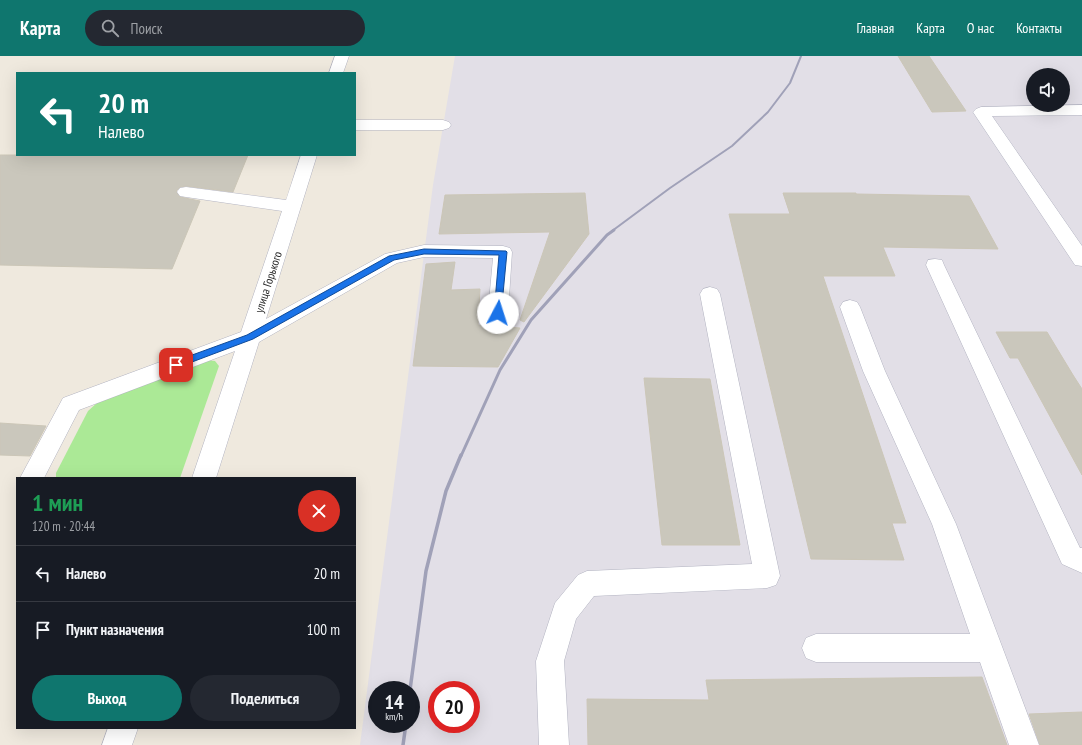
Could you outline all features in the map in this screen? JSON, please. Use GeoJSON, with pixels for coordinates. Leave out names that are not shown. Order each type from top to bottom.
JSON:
{"type":"FeatureCollection","features":[{"type":"Feature","properties":{"kind":"street"},"geometry":{"type":"LineString","coordinates":[[336,72],[342,56]]}},
{"type":"Feature","properties":{"kind":"street"},"geometry":{"type":"LineString","coordinates":[[1082,110],[981,112],[1082,260]]}},
{"type":"Feature","properties":{"kind":"street"},"geometry":{"type":"LineString","coordinates":[[356,125],[443,125]]}},
{"type":"Feature","properties":{"kind":"street","name":"улица Горького"},"geometry":{"type":"LineString","coordinates":[[204,477],[309,156]]}},
{"type":"Feature","properties":{"kind":"street"},"geometry":{"type":"LineString","coordinates":[[186,192],[292,207]]}},
{"type":"Feature","properties":{"kind":"street"},"geometry":{"type":"LineString","coordinates":[[33,477],[71,404],[250,337],[392,258],[424,251],[503,252],[498,313]]}},
{"type":"Feature","properties":{"kind":"street"},"geometry":{"type":"LineString","coordinates":[[935,265],[1071,556],[1082,561]]}},
{"type":"Feature","properties":{"kind":"street"},"geometry":{"type":"LineString","coordinates":[[554,745],[550,661],[566,612],[587,584],[767,576],[710,294]]}},
{"type":"Feature","properties":{"kind":"street"},"geometry":{"type":"LineString","coordinates":[[850,307],[874,371],[944,524],[1024,745]]}},
{"type":"Feature","properties":{"kind":"street"},"geometry":{"type":"LineString","coordinates":[[816,648],[989,648]]}},
{"type":"Feature","properties":{"kind":"street"},"geometry":{"type":"LineString","coordinates":[[117,745],[123,729]]}},
{"type":"Feature","properties":{"kind":"shaded area"},"geometry":{"type":"Polygon","coordinates":[[[455,56],[1082,56],[1082,745],[360,745],[368,684],[368,733],[420,733],[420,681],[368,681],[433,185],[455,56]]]}},
{"type":"Feature","properties":{"kind":"green space"},"geometry":{"type":"Polygon","coordinates":[[[206,360],[215,361],[219,366],[180,477],[56,477],[56,473],[88,411],[98,402],[206,360]]]}},
{"type":"Feature","properties":{"kind":"building"},"geometry":{"type":"Polygon","coordinates":[[[898,56],[929,56],[966,111],[932,112],[898,56]]]}},
{"type":"Feature","properties":{"kind":"building"},"geometry":{"type":"Polygon","coordinates":[[[0,155],[248,156],[233,192],[186,186],[180,187],[176,191],[180,197],[200,201],[172,269],[0,265],[0,155]]]}},
{"type":"Feature","properties":{"kind":"building"},"geometry":{"type":"Polygon","coordinates":[[[585,193],[589,234],[524,322],[520,320],[550,232],[439,234],[445,195],[585,193]]]}},
{"type":"Feature","properties":{"kind":"building"},"geometry":{"type":"Polygon","coordinates":[[[783,193],[969,196],[998,249],[883,247],[895,276],[823,276],[906,523],[892,523],[904,560],[811,559],[729,214],[790,214],[783,193]]]}},
{"type":"Feature","properties":{"kind":"building"},"geometry":{"type":"Polygon","coordinates":[[[455,262],[451,290],[480,289],[478,325],[520,328],[498,367],[413,366],[426,264],[455,262]]]}},
{"type":"Feature","properties":{"kind":"building"},"geometry":{"type":"Polygon","coordinates":[[[996,332],[1047,332],[1082,389],[1082,475],[1018,358],[1010,358],[996,332]]]}},
{"type":"Feature","properties":{"kind":"building"},"geometry":{"type":"Polygon","coordinates":[[[644,378],[710,379],[740,545],[662,545],[644,378]]]}},
{"type":"Feature","properties":{"kind":"building"},"geometry":{"type":"Polygon","coordinates":[[[0,423],[46,426],[30,456],[0,455],[0,423]]]}},
{"type":"Feature","properties":{"kind":"building"},"geometry":{"type":"Polygon","coordinates":[[[982,677],[1007,745],[588,745],[587,699],[709,700],[706,680],[982,677]]]}},
{"type":"Feature","properties":{"kind":"building"},"geometry":{"type":"Polygon","coordinates":[[[1082,712],[1082,745],[1040,745],[1029,714],[1082,712]]]}},
{"type":"Feature","properties":{"kind":"railway"},"geometry":{"type":"LineString","coordinates":[[612,231],[670,188],[732,146],[768,112],[790,83],[801,56]]}},
{"type":"Feature","properties":{"kind":"railway"},"geometry":{"type":"LineString","coordinates":[[461,456],[500,370],[531,320],[607,235],[614,230]]}},
{"type":"Feature","properties":{"kind":"railway"},"geometry":{"type":"LineString","coordinates":[[411,681],[426,571],[446,491],[461,455]]}},
{"type":"Feature","properties":{"kind":"railway"},"geometry":{"type":"LineString","coordinates":[[403,745],[405,733]]}},
{"type":"Feature","properties":{"kind":"route"},"geometry":{"type":"LineString","coordinates":[[176,365],[250,337],[392,258],[424,251],[503,252],[498,313]]}}]}
